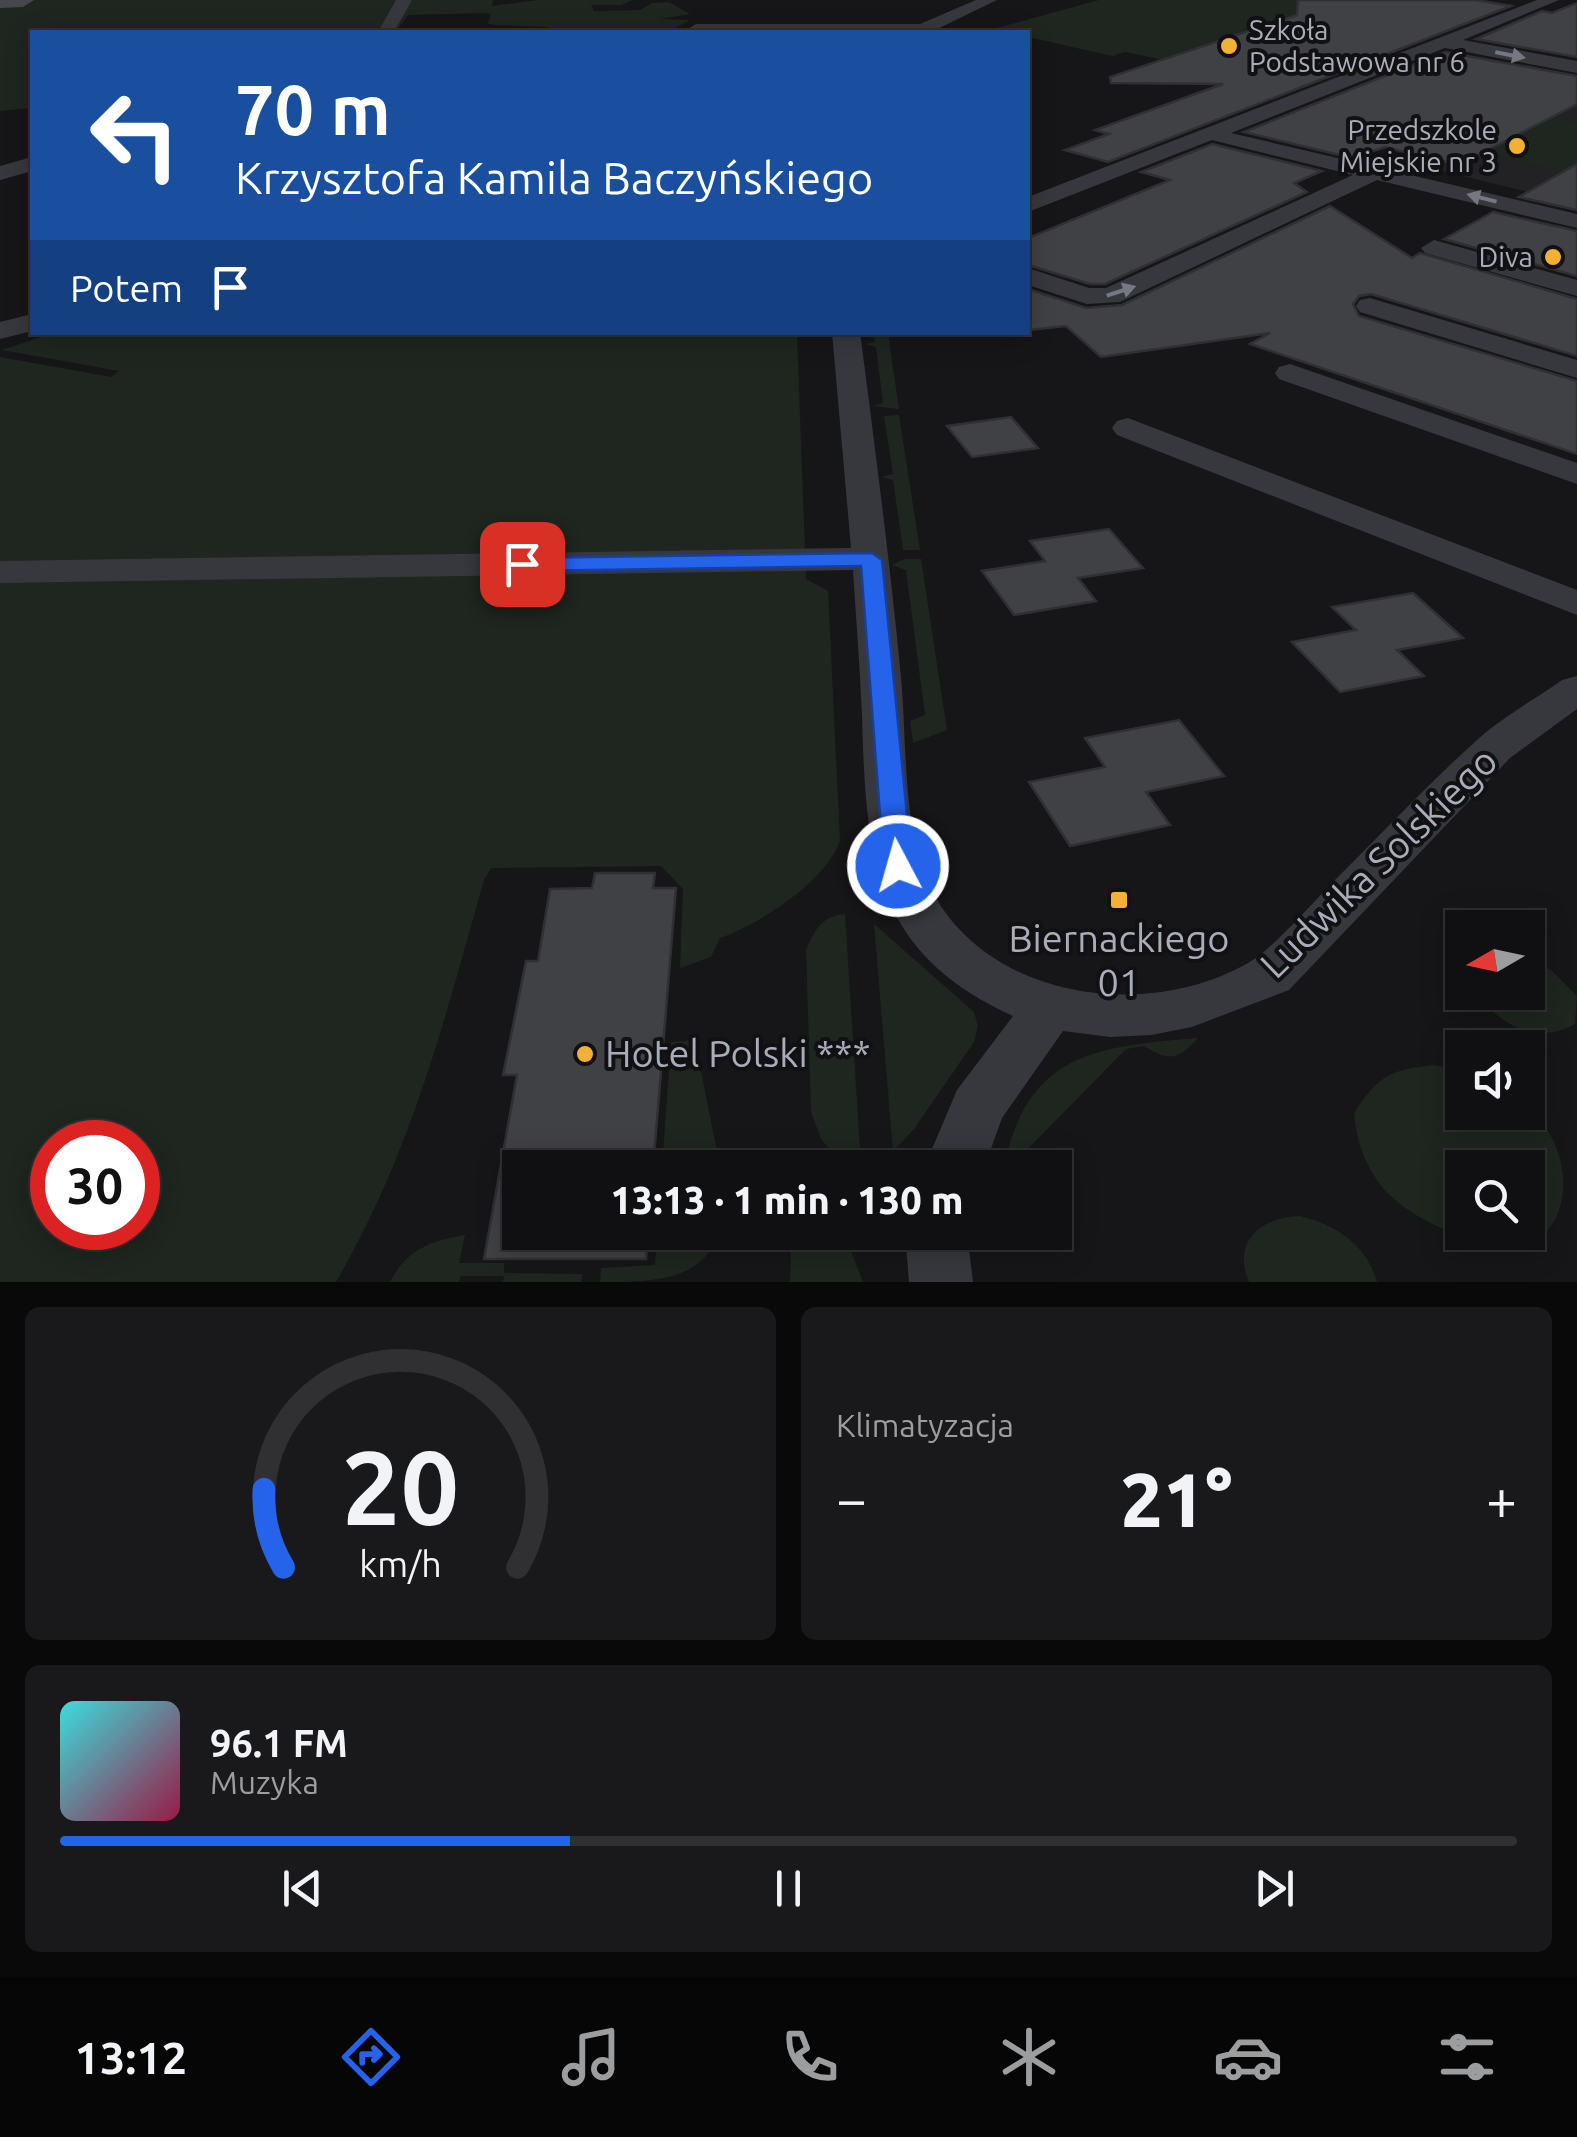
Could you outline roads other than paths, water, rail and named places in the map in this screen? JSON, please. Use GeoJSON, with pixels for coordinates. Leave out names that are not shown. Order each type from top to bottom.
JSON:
{"type":"FeatureCollection","features":[{"type":"Feature","properties":{"kind":"street"},"geometry":{"type":"LineString","coordinates":[[0,2],[23,0]]}},
{"type":"Feature","properties":{"kind":"street"},"geometry":{"type":"LineString","coordinates":[[387,30],[404,0]]}},
{"type":"Feature","properties":{"kind":"street"},"geometry":{"type":"LineString","coordinates":[[925,30],[989,0]]}},
{"type":"Feature","properties":{"kind":"street"},"geometry":{"type":"LineString","coordinates":[[1030,204],[1551,0]]}},
{"type":"Feature","properties":{"kind":"street"},"geometry":{"type":"LineString","coordinates":[[694,30],[731,11]]}},
{"type":"Feature","properties":{"kind":"street"},"geometry":{"type":"LineString","coordinates":[[1443,42],[1577,68]]}},
{"type":"Feature","properties":{"kind":"street"},"geometry":{"type":"LineString","coordinates":[[1211,134],[1577,221]]}},
{"type":"Feature","properties":{"kind":"street"},"geometry":{"type":"LineString","coordinates":[[0,174],[30,165]]}},
{"type":"Feature","properties":{"kind":"street"},"geometry":{"type":"LineString","coordinates":[[1030,277],[1087,296],[1110,296],[1375,172]]}},
{"type":"Feature","properties":{"kind":"street"},"geometry":{"type":"LineString","coordinates":[[1434,248],[1577,288]]}},
{"type":"Feature","properties":{"kind":"street"},"geometry":{"type":"LineString","coordinates":[[1370,306],[1577,369]]}},
{"type":"Feature","properties":{"kind":"street"},"geometry":{"type":"LineString","coordinates":[[0,331],[30,323]]}},
{"type":"Feature","properties":{"kind":"street","name":"Ludwika Solskiego"},"geometry":{"type":"LineString","coordinates":[[846,335],[872,560],[898,866],[919,914],[968,965],[1003,991],[1049,1008],[1124,1017],[1187,1009],[1237,994],[1270,976],[1494,748],[1577,689]]}},
{"type":"Feature","properties":{"kind":"street"},"geometry":{"type":"LineString","coordinates":[[1290,373],[1577,474]]}},
{"type":"Feature","properties":{"kind":"street"},"geometry":{"type":"LineString","coordinates":[[1128,428],[1577,603]]}},
{"type":"Feature","properties":{"kind":"street"},"geometry":{"type":"LineString","coordinates":[[0,572],[872,560]]}},
{"type":"Feature","properties":{"kind":"street"},"geometry":{"type":"LineString","coordinates":[[961,1150],[978,1108],[1049,1008]]}},
{"type":"Feature","properties":{"kind":"street"},"geometry":{"type":"LineString","coordinates":[[938,1250],[941,1282]]}},
{"type":"Feature","properties":{"kind":"place","name":"Szkoła Podstawowa nr 6"},"geometry":{"type":"Point","coordinates":[1229,46]}},
{"type":"Feature","properties":{"kind":"place","name":"Przedszkole Miejskie nr 3"},"geometry":{"type":"Point","coordinates":[1517,146]}},
{"type":"Feature","properties":{"kind":"place","name":"Diva"},"geometry":{"type":"Point","coordinates":[1553,257]}},
{"type":"Feature","properties":{"kind":"place","name":"Biernackiego 01"},"geometry":{"type":"Point","coordinates":[1119,900]}},
{"type":"Feature","properties":{"kind":"place","name":"Hotel Polski ***"},"geometry":{"type":"Point","coordinates":[585,1054]}}]}
